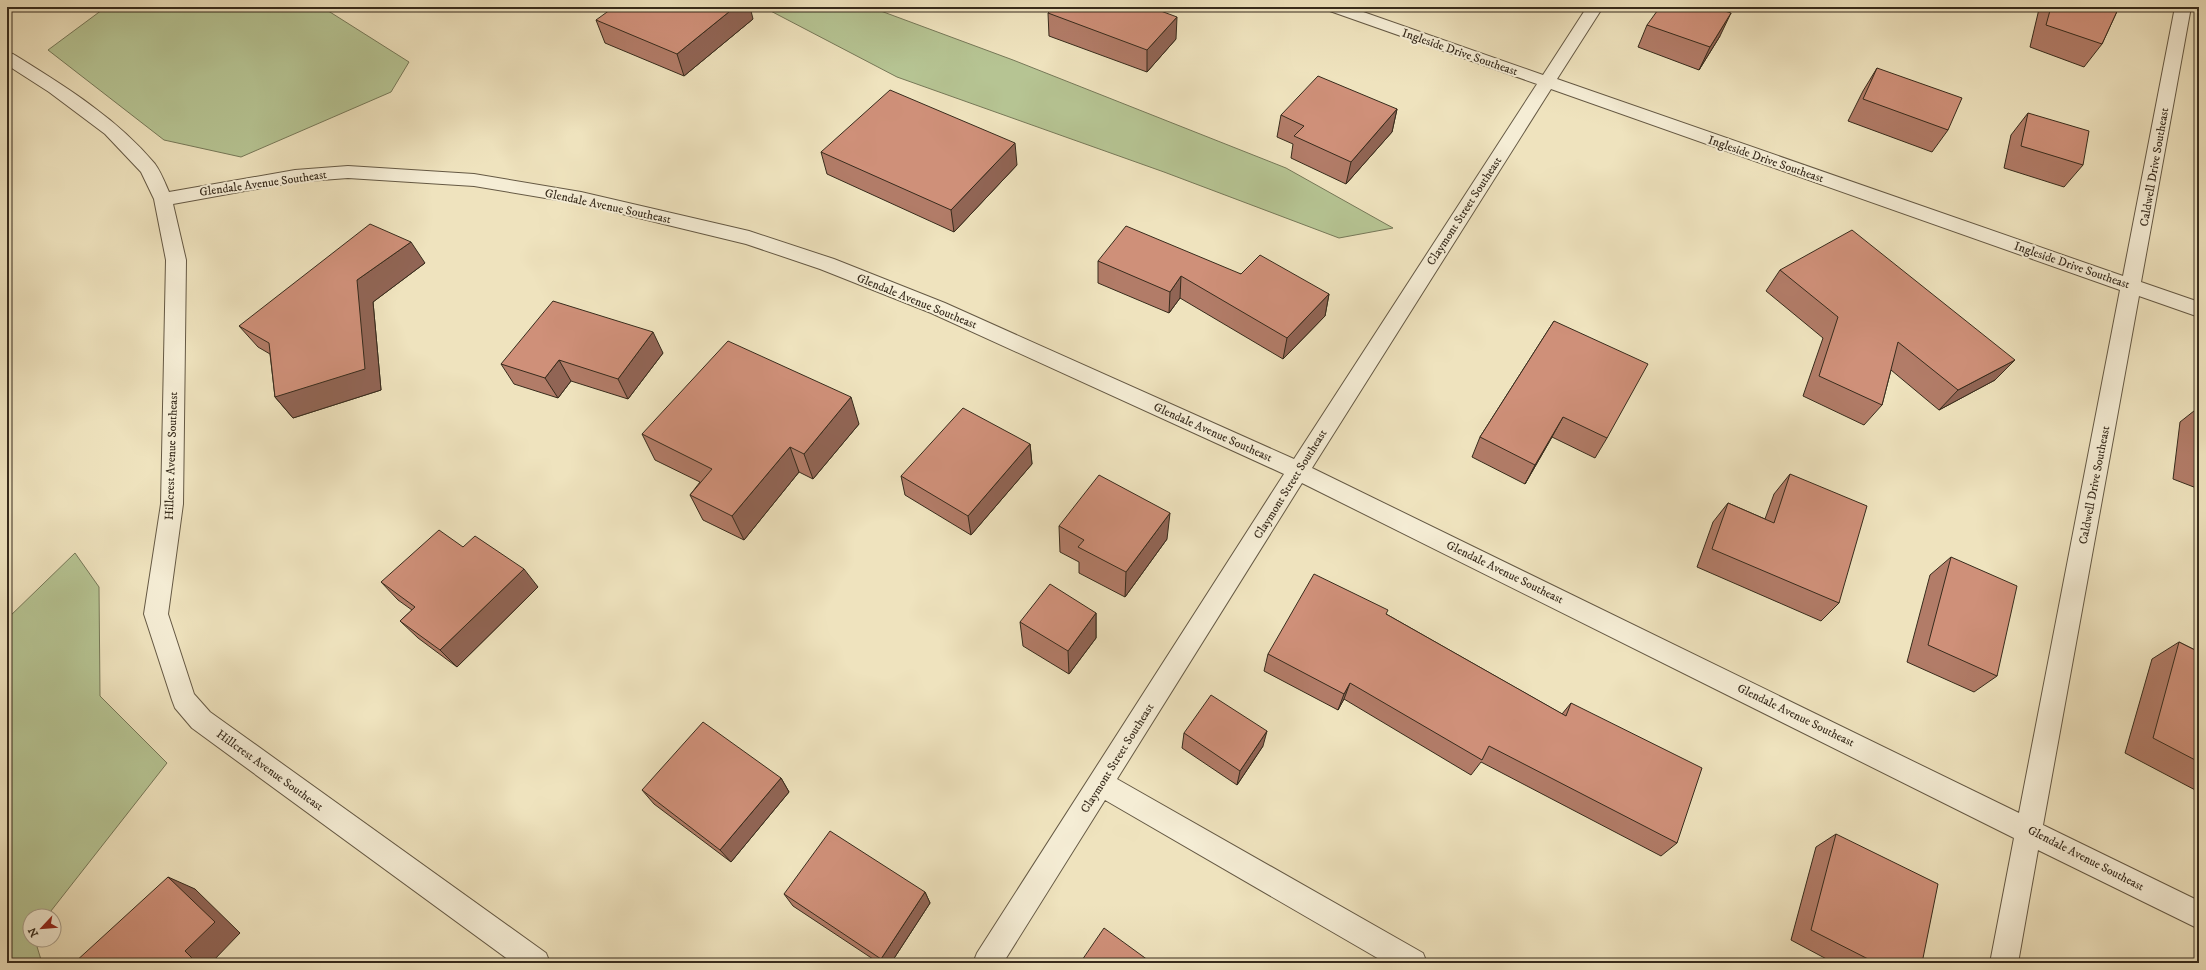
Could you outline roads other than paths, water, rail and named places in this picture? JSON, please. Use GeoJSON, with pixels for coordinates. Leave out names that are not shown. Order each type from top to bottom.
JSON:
{"type":"FeatureCollection","features":[{"type":"Feature","properties":{"kind":"street","name":"Ingleside Drive Southeast"},"geometry":{"type":"LineString","coordinates":[[1332,7],[2199,310]]}},
{"type":"Feature","properties":{"kind":"street","name":"Claymont Street Southeast"},"geometry":{"type":"LineString","coordinates":[[987,963],[1298,470],[1595,7]]}},
{"type":"Feature","properties":{"kind":"street","name":"Caldwell Drive Southeast"},"geometry":{"type":"LineString","coordinates":[[2004,963],[2132,286],[2183,7]]}},
{"type":"Feature","properties":{"kind":"street","name":"Hillcrest Avenue Southeast"},"geometry":{"type":"LineString","coordinates":[[7,58],[55,88],[111,130],[149,169],[163,199],[176,260],[172,504],[156,614],[184,700],[201,720],[536,963]]}},
{"type":"Feature","properties":{"kind":"street","name":"Glendale Avenue Southeast"},"geometry":{"type":"LineString","coordinates":[[163,199],[295,176],[348,172],[466,179],[582,198],[742,236],[827,264],[938,308],[1298,470],[2199,915]]}},
{"type":"Feature","properties":{"kind":"street"},"geometry":{"type":"LineString","coordinates":[[1101,784],[1413,963]]}}]}
